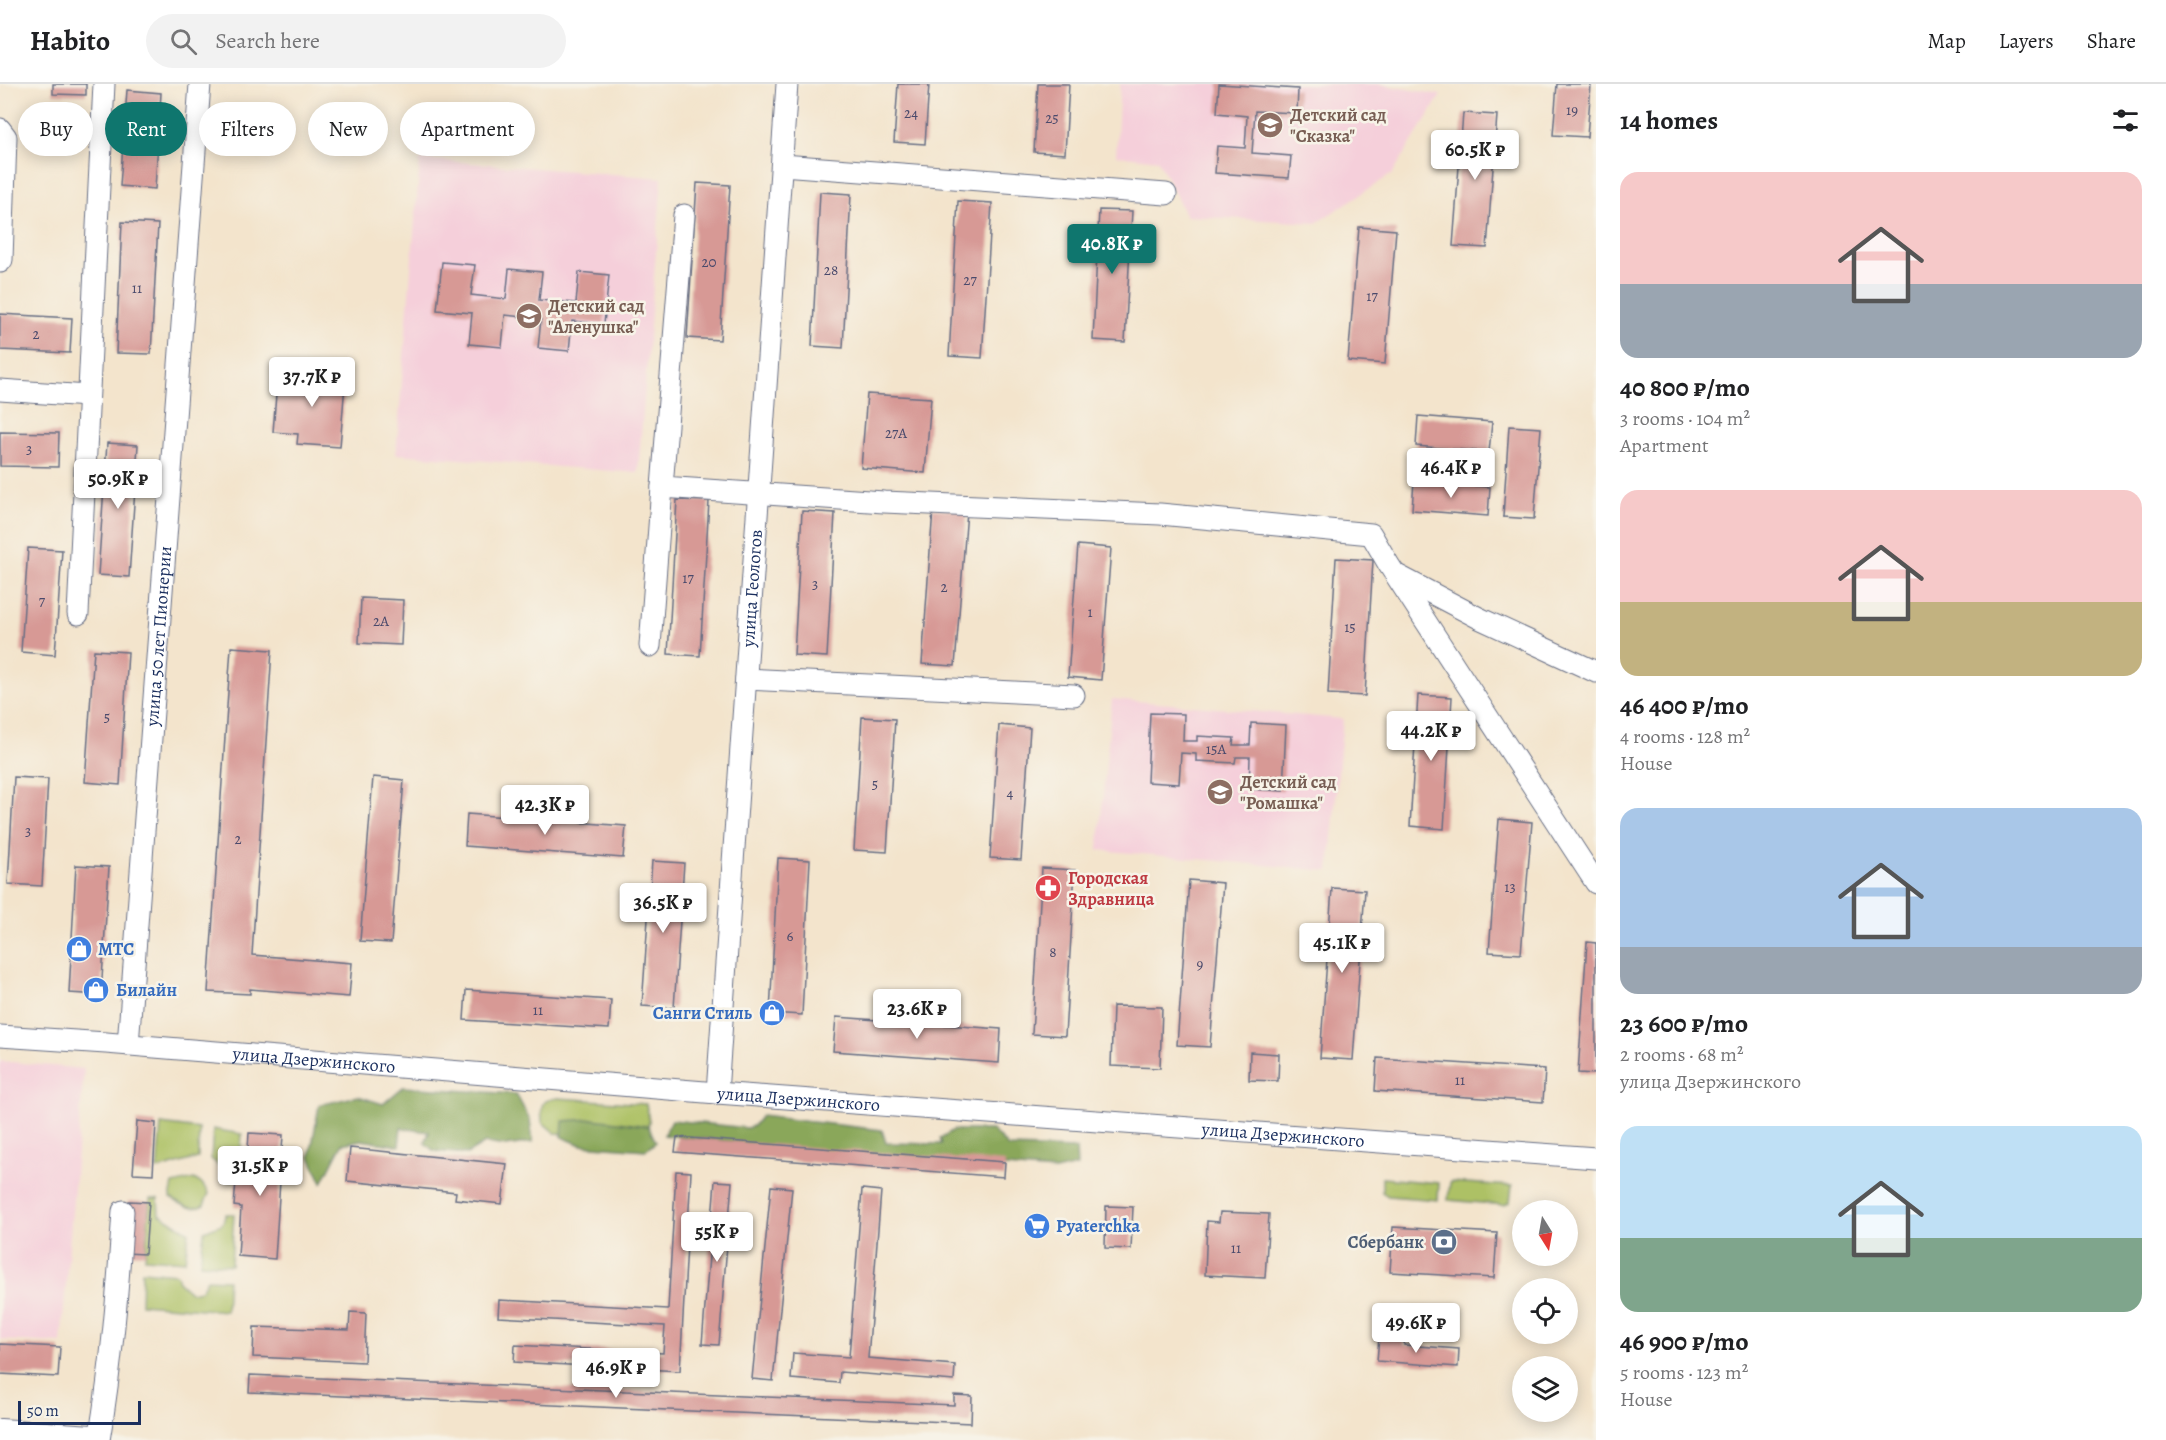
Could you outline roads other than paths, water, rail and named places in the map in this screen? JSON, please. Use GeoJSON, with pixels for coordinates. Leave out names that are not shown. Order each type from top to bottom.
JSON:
{"type":"FeatureCollection","features":[{"type":"Feature","properties":{"kind":"highway"},"geometry":{"type":"LineString","coordinates":[[0,1434],[92,1440]]}},
{"type":"Feature","properties":{"kind":"street"},"geometry":{"type":"LineString","coordinates":[[78,614],[104,84]]}},
{"type":"Feature","properties":{"kind":"street","name":"улица 50 лет Пионерии"},"geometry":{"type":"LineString","coordinates":[[128,1045],[200,84]]}},
{"type":"Feature","properties":{"kind":"street","name":"улица Геологов"},"geometry":{"type":"LineString","coordinates":[[717,1093],[788,84]]}},
{"type":"Feature","properties":{"kind":"street"},"geometry":{"type":"LineString","coordinates":[[0,129],[6,137],[2,260],[0,262]]}},
{"type":"Feature","properties":{"kind":"street"},"geometry":{"type":"LineString","coordinates":[[782,165],[1166,194]]}},
{"type":"Feature","properties":{"kind":"street"},"geometry":{"type":"LineString","coordinates":[[650,646],[684,215]]}},
{"type":"Feature","properties":{"kind":"street"},"geometry":{"type":"LineString","coordinates":[[0,390],[88,396]]}},
{"type":"Feature","properties":{"kind":"street"},"geometry":{"type":"LineString","coordinates":[[662,487],[884,502],[1160,514],[1371,534],[1394,573],[1596,883]]}},
{"type":"Feature","properties":{"kind":"street"},"geometry":{"type":"LineString","coordinates":[[1394,573],[1479,618],[1596,672]]}},
{"type":"Feature","properties":{"kind":"street"},"geometry":{"type":"LineString","coordinates":[[746,679],[1074,695]]}},
{"type":"Feature","properties":{"kind":"street","name":"улица Дзержинского"},"geometry":{"type":"LineString","coordinates":[[0,1036],[717,1093],[1596,1158]]}},
{"type":"Feature","properties":{"kind":"street"},"geometry":{"type":"LineString","coordinates":[[99,1440],[117,1300],[123,1211]]}},
{"type":"Feature","properties":{"kind":"place","name":"Детский сад \"Сказка\""},"geometry":{"type":"Point","coordinates":[1270,125]}},
{"type":"Feature","properties":{"kind":"place","name":"Детский сад \"Аленушка\""},"geometry":{"type":"Point","coordinates":[529,316]}},
{"type":"Feature","properties":{"kind":"place","name":"Детский сад \"Ромашка\""},"geometry":{"type":"Point","coordinates":[1220,792]}},
{"type":"Feature","properties":{"kind":"place","name":"Городская Здравница"},"geometry":{"type":"Point","coordinates":[1048,888]}},
{"type":"Feature","properties":{"kind":"place","name":"МТС"},"geometry":{"type":"Point","coordinates":[79,949]}},
{"type":"Feature","properties":{"kind":"place","name":"Билайн"},"geometry":{"type":"Point","coordinates":[96,990]}},
{"type":"Feature","properties":{"kind":"place","name":"Санги Стиль"},"geometry":{"type":"Point","coordinates":[772,1013]}},
{"type":"Feature","properties":{"kind":"place","name":"Pyaterchka"},"geometry":{"type":"Point","coordinates":[1037,1226]}},
{"type":"Feature","properties":{"kind":"place","name":"Сбербанк"},"geometry":{"type":"Point","coordinates":[1444,1242]}}]}
